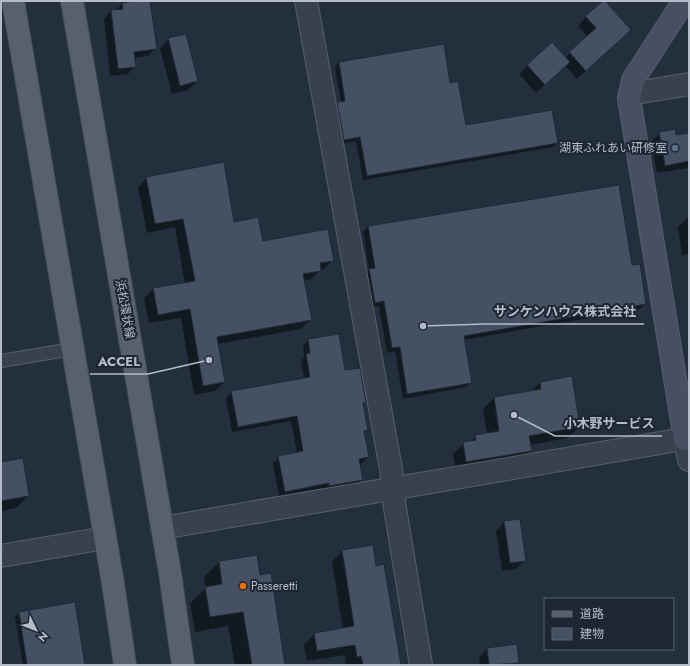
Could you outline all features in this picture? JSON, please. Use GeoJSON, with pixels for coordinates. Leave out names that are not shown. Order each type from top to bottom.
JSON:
{"type":"FeatureCollection","features":[{"type":"Feature","properties":{"kind":"main road"},"geometry":{"type":"LineString","coordinates":[[13,1],[105,538],[125,665]]}},
{"type":"Feature","properties":{"kind":"main road","name":"浜松環状線"},"geometry":{"type":"LineString","coordinates":[[72,1],[184,665]]}},
{"type":"Feature","properties":{"kind":"street"},"geometry":{"type":"LineString","coordinates":[[306,1],[391,469],[421,665]]}},
{"type":"Feature","properties":{"kind":"street"},"geometry":{"type":"LineString","coordinates":[[684,1],[633,80],[630,94],[630,107],[687,438],[689,460]]}},
{"type":"Feature","properties":{"kind":"street"},"geometry":{"type":"LineString","coordinates":[[630,94],[689,84]]}},
{"type":"Feature","properties":{"kind":"street"},"geometry":{"type":"LineString","coordinates":[[162,528],[687,438]]}},
{"type":"Feature","properties":{"kind":"street"},"geometry":{"type":"LineString","coordinates":[[1,556],[105,538]]}},
{"type":"Feature","properties":{"kind":"lane"},"geometry":{"type":"LineString","coordinates":[[1,361],[72,349]]}},
{"type":"Feature","properties":{"kind":"building"},"geometry":{"type":"Polygon","coordinates":[[[150,1],[157,49],[134,52],[136,67],[118,69],[111,10],[123,9],[122,3],[150,1]]]}},
{"type":"Feature","properties":{"kind":"building"},"geometry":{"type":"Polygon","coordinates":[[[605,1],[631,30],[586,71],[569,52],[596,28],[585,16],[605,1]]]}},
{"type":"Feature","properties":{"kind":"building"},"geometry":{"type":"Polygon","coordinates":[[[186,34],[198,81],[180,86],[168,38],[186,34]]]}},
{"type":"Feature","properties":{"kind":"building"},"geometry":{"type":"Polygon","coordinates":[[[552,42],[570,62],[545,85],[527,65],[552,42]]]}},
{"type":"Feature","properties":{"kind":"building"},"geometry":{"type":"Polygon","coordinates":[[[444,44],[450,83],[458,81],[466,125],[552,110],[558,143],[367,176],[360,137],[344,140],[337,102],[345,101],[339,62],[444,44]]]}},
{"type":"Feature","properties":{"kind":"building","name":"湖東ふれあい研修室"},"geometry":{"type":"Polygon","coordinates":[[[675,129],[676,135],[689,133],[689,161],[665,166],[659,132],[675,129]]]}},
{"type":"Feature","properties":{"kind":"building"},"geometry":{"type":"Polygon","coordinates":[[[224,162],[234,222],[258,217],[263,241],[328,229],[334,261],[320,263],[321,271],[303,274],[312,320],[217,337],[225,382],[203,386],[190,309],[158,315],[153,288],[195,281],[183,219],[155,224],[146,177],[224,162]]]}},
{"type":"Feature","properties":{"kind":"building"},"geometry":{"type":"Polygon","coordinates":[[[619,185],[632,265],[640,264],[646,304],[464,336],[472,383],[407,394],[400,347],[392,348],[384,301],[375,303],[369,269],[375,268],[368,226],[619,185]]]}},
{"type":"Feature","properties":{"kind":"building"},"geometry":{"type":"Polygon","coordinates":[[[339,334],[345,370],[360,368],[366,403],[363,403],[368,430],[364,431],[369,457],[359,459],[363,480],[329,486],[329,483],[285,492],[278,456],[303,451],[297,416],[238,427],[231,391],[310,377],[306,354],[310,353],[308,339],[339,334]]]}},
{"type":"Feature","properties":{"kind":"building"},"geometry":{"type":"Polygon","coordinates":[[[572,376],[580,427],[529,436],[532,451],[466,462],[463,442],[476,440],[475,435],[499,431],[494,397],[541,389],[540,382],[572,376]]]}},
{"type":"Feature","properties":{"kind":"building"},"geometry":{"type":"Polygon","coordinates":[[[23,458],[29,496],[1,501],[1,462],[23,458]]]}},
{"type":"Feature","properties":{"kind":"building"},"geometry":{"type":"Polygon","coordinates":[[[520,519],[526,561],[510,563],[504,521],[520,519]]]}},
{"type":"Feature","properties":{"kind":"building"},"geometry":{"type":"Polygon","coordinates":[[[373,545],[376,566],[384,564],[401,665],[363,665],[361,656],[357,657],[355,645],[317,651],[314,633],[354,626],[342,550],[373,545]]]}},
{"type":"Feature","properties":{"kind":"building","name":"Passeretti"},"geometry":{"type":"Polygon","coordinates":[[[257,555],[260,575],[271,573],[285,665],[252,665],[243,612],[210,617],[205,587],[222,584],[219,561],[257,555]]]}},
{"type":"Feature","properties":{"kind":"building"},"geometry":{"type":"Polygon","coordinates":[[[75,602],[85,665],[27,665],[19,612],[75,602]]]}},
{"type":"Feature","properties":{"kind":"building"},"geometry":{"type":"Polygon","coordinates":[[[517,644],[519,663],[489,665],[487,648],[517,644]]]}},
{"type":"Feature","properties":{"kind":"place","name":"湖東ふれあい研修室"},"geometry":{"type":"Point","coordinates":[675,148]}},
{"type":"Feature","properties":{"kind":"place","name":"サンケンハウス株式会社"},"geometry":{"type":"Point","coordinates":[423,326]}},
{"type":"Feature","properties":{"kind":"place","name":"ACCEL"},"geometry":{"type":"Point","coordinates":[209,360]}},
{"type":"Feature","properties":{"kind":"place","name":"小木野サービス"},"geometry":{"type":"Point","coordinates":[514,415]}},
{"type":"Feature","properties":{"kind":"place","name":"Passeretti"},"geometry":{"type":"Point","coordinates":[243,586]}}]}
